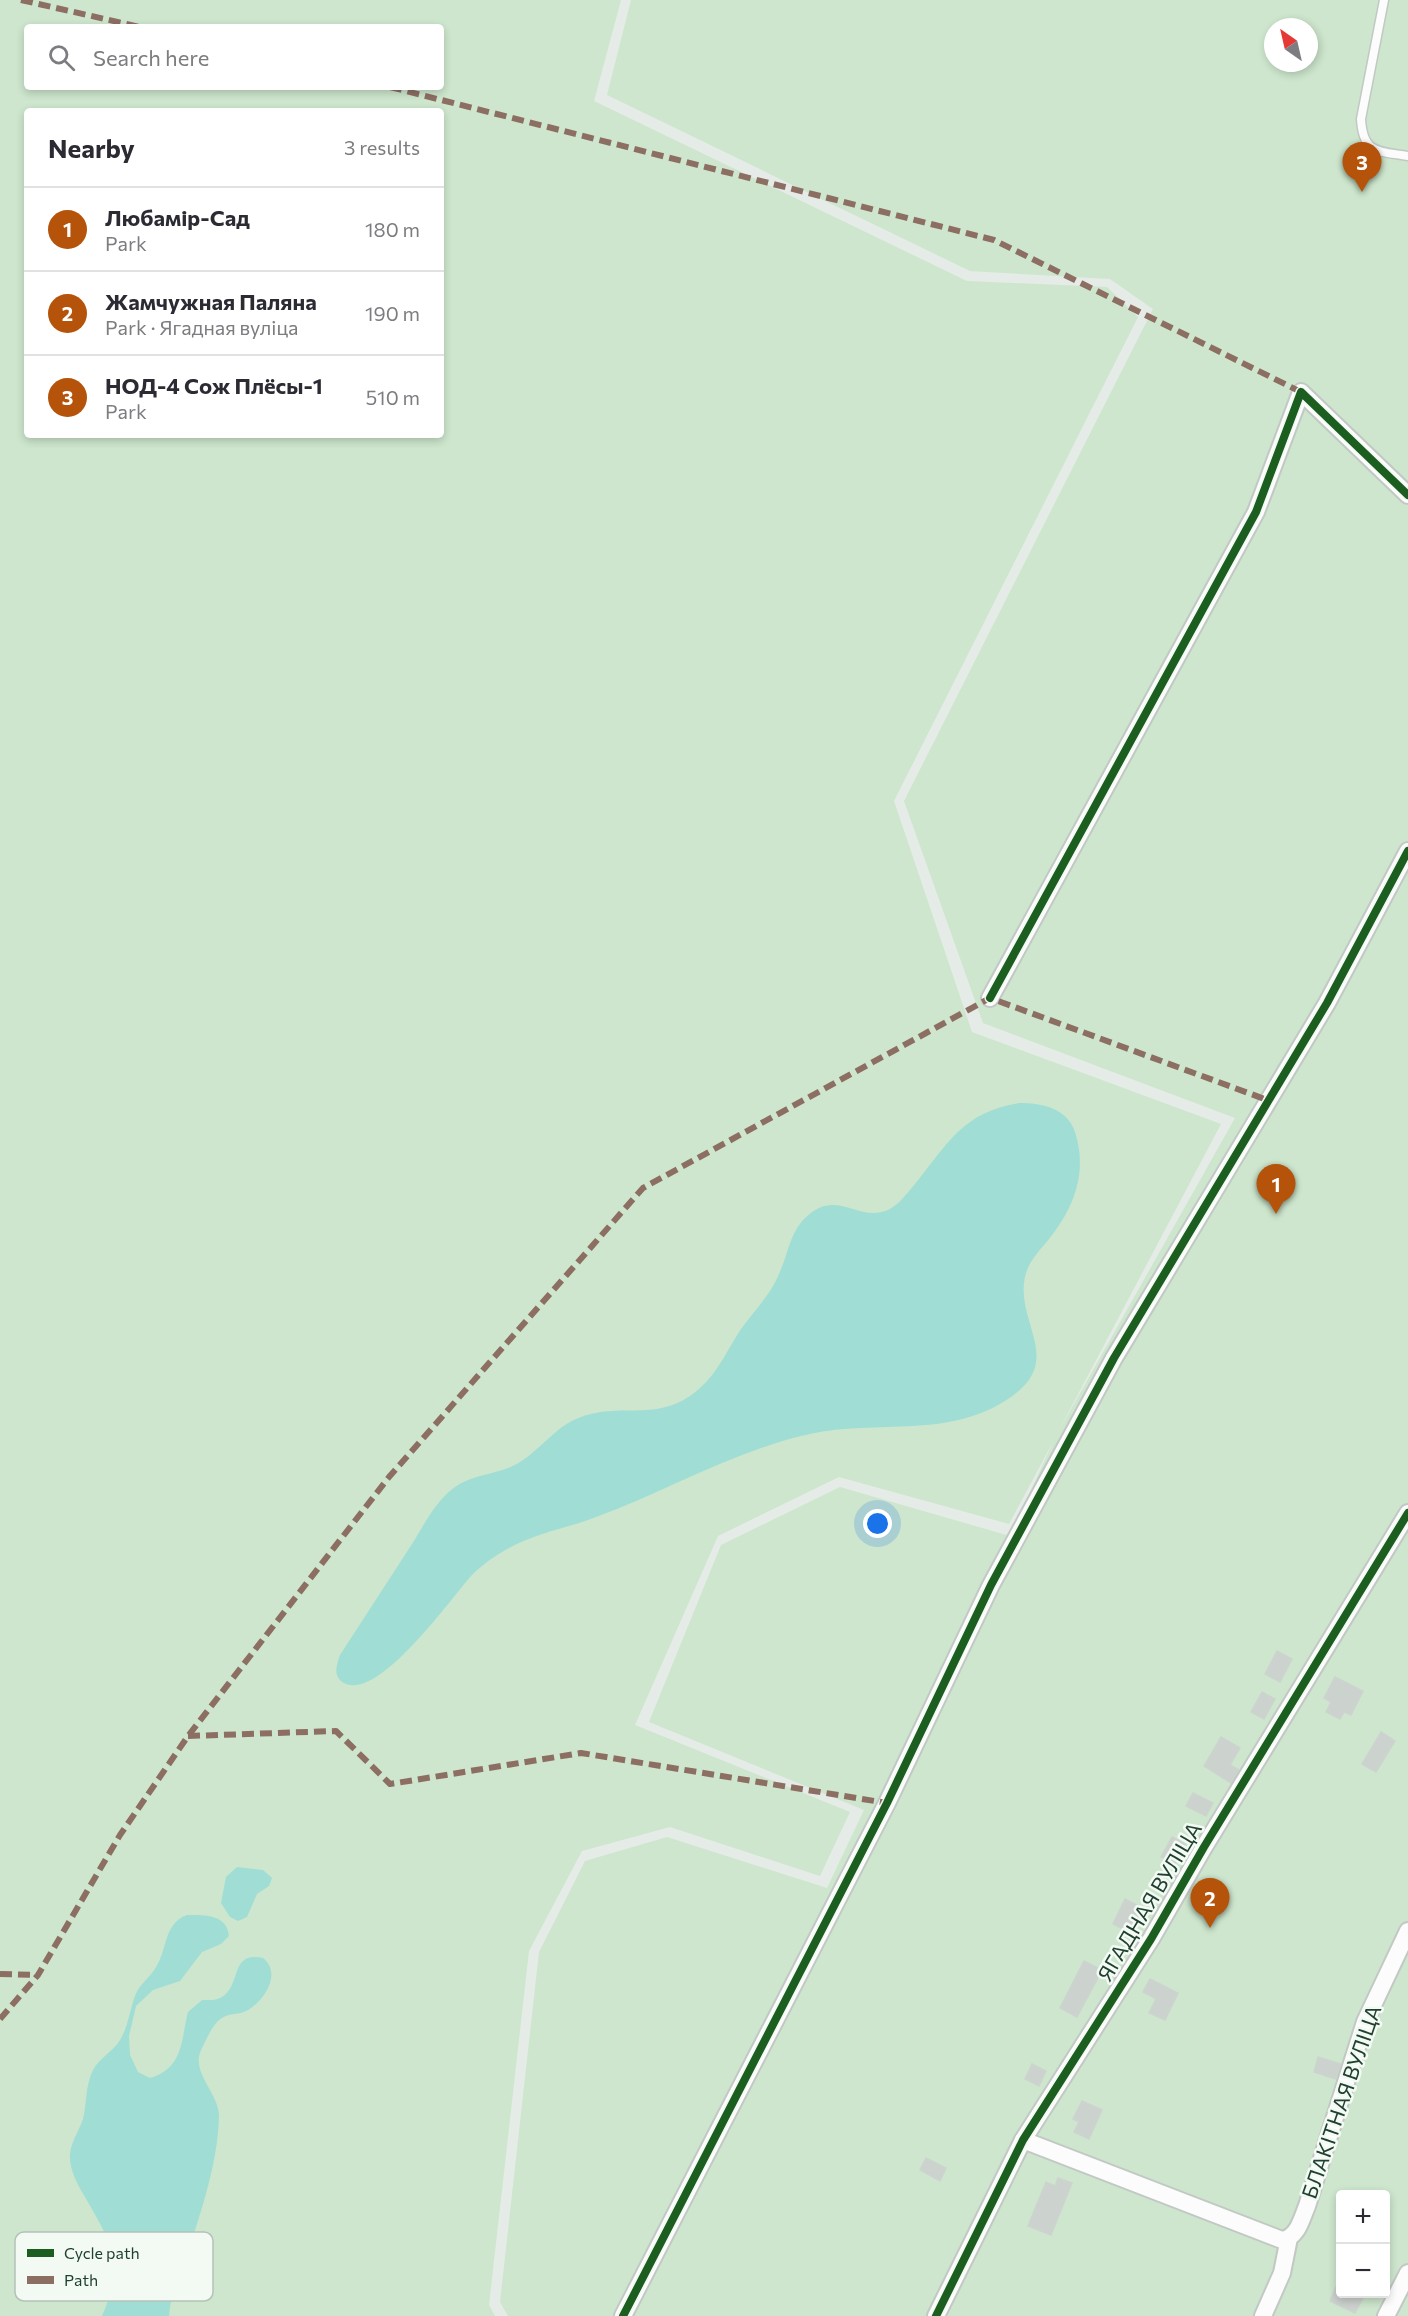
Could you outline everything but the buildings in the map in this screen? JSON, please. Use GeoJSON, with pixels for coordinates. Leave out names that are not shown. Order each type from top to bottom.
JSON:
{"type":"FeatureCollection","features":[{"type":"Feature","properties":{"kind":"street"},"geometry":{"type":"LineString","coordinates":[[990,998],[1256,512],[1301,392],[1408,495]]}},
{"type":"Feature","properties":{"kind":"street"},"geometry":{"type":"LineString","coordinates":[[623,2316],[886,1803],[991,1585],[1114,1358],[1327,1003],[1408,851]]}},
{"type":"Feature","properties":{"kind":"street","name":"ЯГАДНАЯ ВУЛІЦА"},"geometry":{"type":"LineString","coordinates":[[936,2316],[1023,2140],[1151,1940],[1204,1847],[1408,1513]]}},
{"type":"Feature","properties":{"kind":"street","name":"БЛАКІТНАЯ ВУЛІЦА"},"geometry":{"type":"LineString","coordinates":[[1263,2316],[1282,2273],[1289,2238],[1297,2230],[1307,2206],[1365,2022],[1408,1931]]}},
{"type":"Feature","properties":{"kind":"street"},"geometry":{"type":"LineString","coordinates":[[1023,2140],[1282,2240],[1289,2238]]}},
{"type":"Feature","properties":{"kind":"street"},"geometry":{"type":"LineString","coordinates":[[1386,2316],[1408,2273]]}},
{"type":"Feature","properties":{"kind":"lane"},"geometry":{"type":"LineString","coordinates":[[1384,0],[1360,119],[1362,132],[1366,144],[1374,150],[1408,156]]}},
{"type":"Feature","properties":{"kind":"green space"},"geometry":{"type":"Polygon","coordinates":[[[0,0],[621,0],[594,101],[967,281],[1107,287],[1138,317],[894,801],[972,1032],[1221,1124],[1057,1434],[1235,1118],[983,1023],[904,801],[1153,309],[1110,279],[970,271],[607,95],[631,0],[1408,0],[1408,2316],[508,2316],[500,2302],[539,1952],[585,1861],[667,1837],[827,1888],[864,1810],[649,1722],[721,1545],[840,1487],[1010,1536],[1054,1440],[1009,1524],[839,1477],[718,1536],[635,1725],[850,1812],[820,1876],[670,1827],[582,1851],[529,1951],[489,2305],[495,2316],[0,2316],[0,0]]]}},
{"type":"Feature","properties":{"kind":"water"},"geometry":{"type":"Polygon","coordinates":[[[1019,1103],[1045,1106],[1066,1117],[1075,1132],[1080,1161],[1072,1202],[1058,1227],[1035,1256],[1025,1277],[1026,1310],[1037,1354],[1035,1369],[1027,1383],[1011,1397],[988,1410],[939,1424],[836,1430],[782,1441],[728,1460],[623,1507],[519,1543],[494,1557],[472,1575],[412,1646],[392,1665],[373,1679],[355,1685],[341,1681],[336,1669],[340,1655],[431,1513],[448,1492],[463,1482],[520,1462],[557,1431],[581,1417],[613,1411],[657,1409],[686,1399],[713,1374],[741,1329],[772,1288],[792,1238],[804,1219],[826,1206],[836,1205],[877,1213],[888,1210],[903,1198],[948,1143],[970,1122],[1000,1107],[1019,1103]]]}},
{"type":"Feature","properties":{"kind":"water"},"geometry":{"type":"Polygon","coordinates":[[[237,1867],[263,1870],[272,1878],[269,1886],[257,1894],[247,1917],[238,1921],[230,1917],[221,1903],[226,1877],[237,1867]]]}},
{"type":"Feature","properties":{"kind":"water"},"geometry":{"type":"Polygon","coordinates":[[[187,1915],[214,1917],[224,1923],[229,1936],[221,1944],[202,1952],[180,1981],[153,1990],[136,2006],[129,2036],[130,2055],[138,2072],[150,2078],[169,2067],[179,2051],[188,2012],[202,2000],[217,1999],[228,1992],[240,1964],[245,1959],[263,1958],[269,1964],[271,1978],[265,1993],[254,2006],[245,2012],[225,2016],[219,2020],[208,2036],[199,2057],[202,2074],[215,2099],[219,2116],[215,2152],[194,2232],[104,2232],[74,2176],[70,2160],[73,2141],[83,2119],[93,2070],[120,2040],[137,1992],[156,1967],[170,1931],[179,1919],[187,1915]]]}},
{"type":"Feature","properties":{"kind":"water"},"geometry":{"type":"Polygon","coordinates":[[[108,2301],[172,2301],[169,2316],[102,2316],[108,2301]]]}},
{"type":"Feature","properties":{"kind":"marked path"},"geometry":{"type":"LineString","coordinates":[[21,0],[127,24]]}},
{"type":"Feature","properties":{"kind":"marked path"},"geometry":{"type":"LineString","coordinates":[[402,90],[994,240],[1301,392]]}},
{"type":"Feature","properties":{"kind":"marked path"},"geometry":{"type":"LineString","coordinates":[[0,2019],[38,1975],[120,1835],[188,1736],[389,1477],[643,1188],[990,998],[1270,1101]]}},
{"type":"Feature","properties":{"kind":"marked path"},"geometry":{"type":"LineString","coordinates":[[188,1736],[336,1731],[390,1784],[581,1753],[887,1803]]}},
{"type":"Feature","properties":{"kind":"marked path"},"geometry":{"type":"LineString","coordinates":[[0,1974],[38,1975]]}},
{"type":"Feature","properties":{"kind":"cycle path"},"geometry":{"type":"LineString","coordinates":[[990,998],[1256,512],[1301,392],[1408,495]]}},
{"type":"Feature","properties":{"kind":"cycle path"},"geometry":{"type":"LineString","coordinates":[[623,2316],[887,1803],[991,1585],[1114,1358],[1327,1003],[1408,851]]}},
{"type":"Feature","properties":{"kind":"cycle path"},"geometry":{"type":"LineString","coordinates":[[936,2316],[1023,2140],[1151,1939],[1204,1847],[1408,1513]]}},
{"type":"Feature","properties":{"kind":"place","name":"НОД-4 Сож Плёсы-1"},"geometry":{"type":"Point","coordinates":[1362,192]}},
{"type":"Feature","properties":{"kind":"place","name":"Любамір-Сад"},"geometry":{"type":"Point","coordinates":[1276,1214]}},
{"type":"Feature","properties":{"kind":"place","name":"Жамчужная Паляна"},"geometry":{"type":"Point","coordinates":[1210,1928]}}]}
